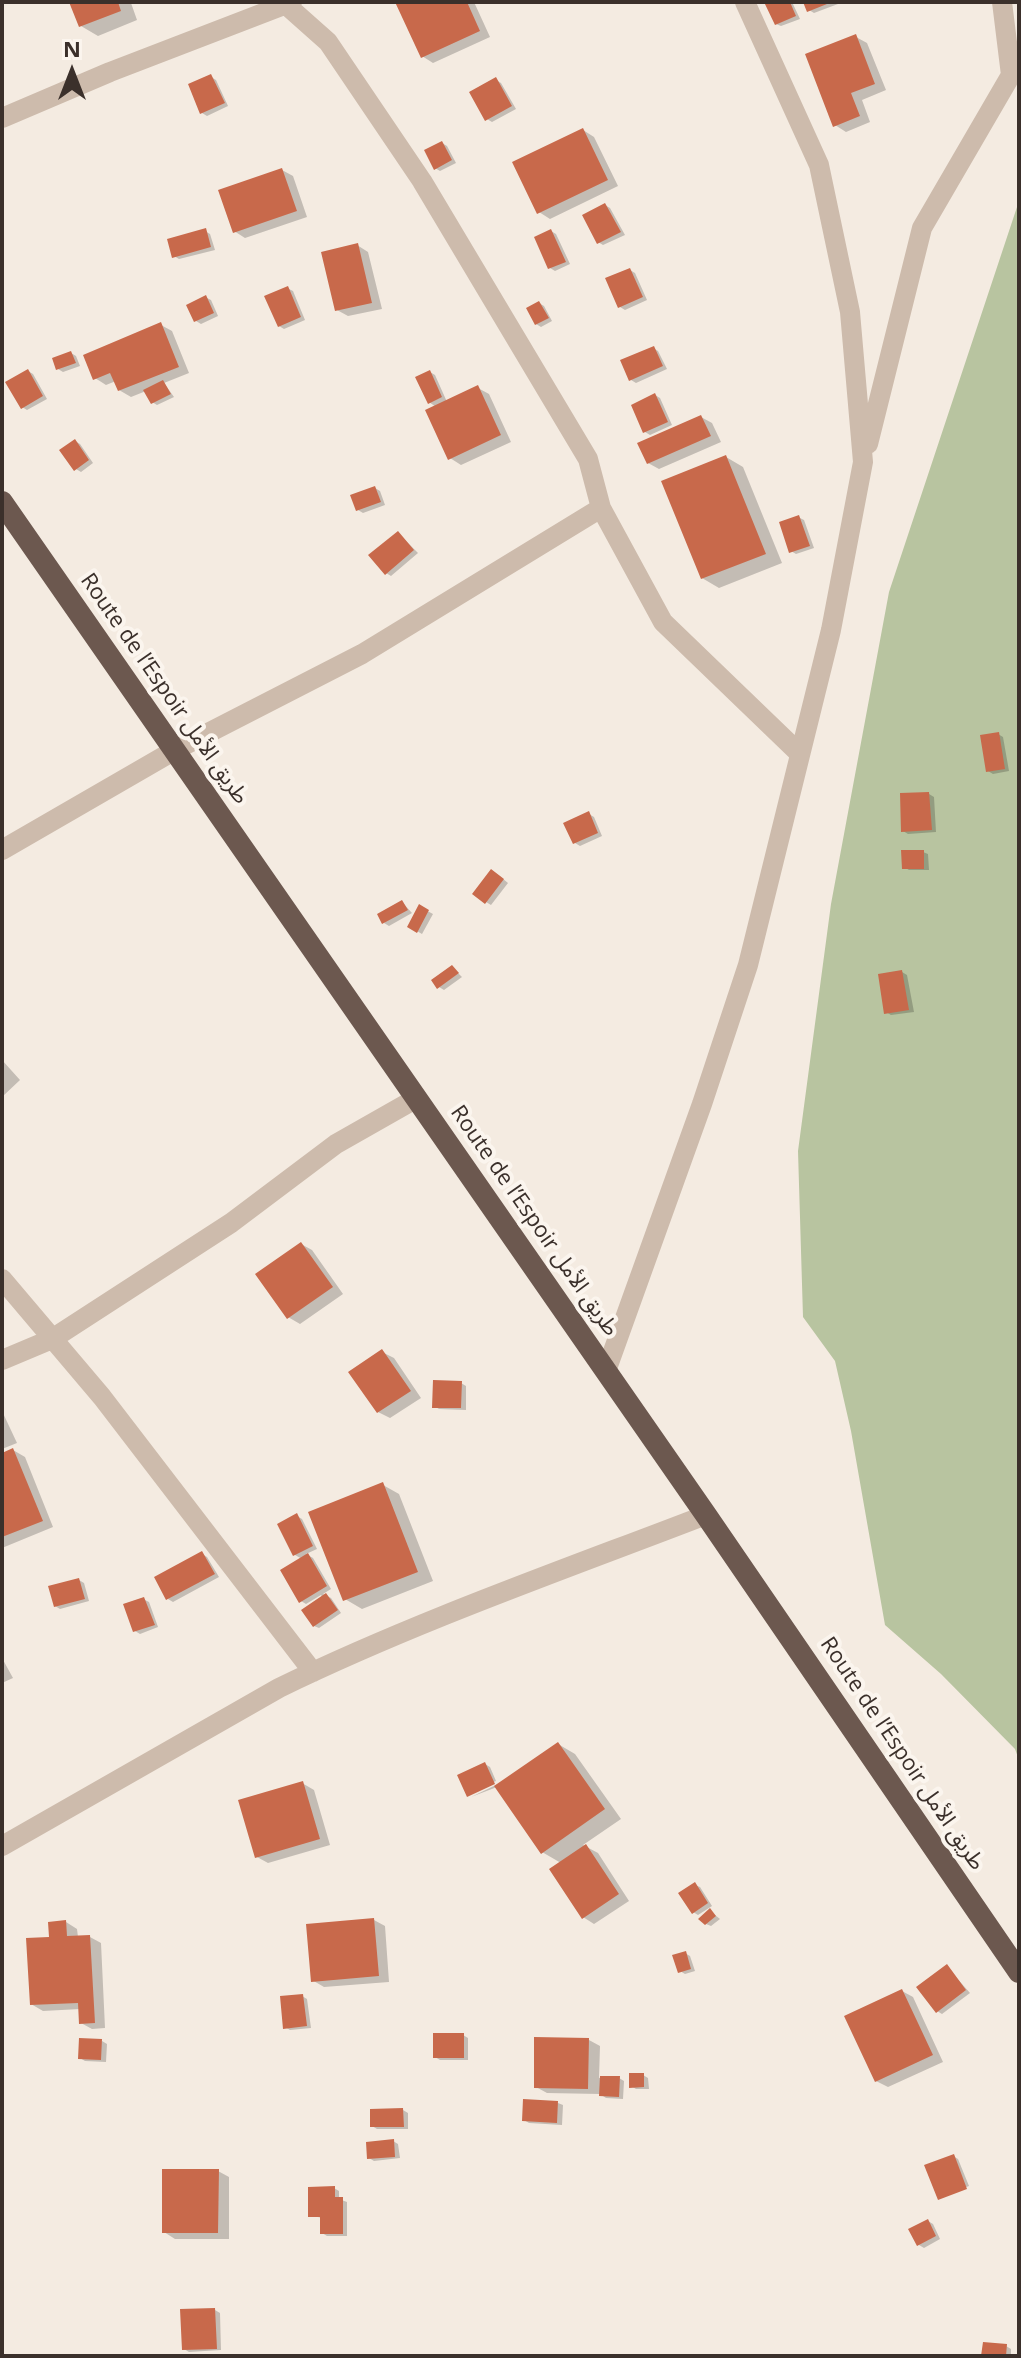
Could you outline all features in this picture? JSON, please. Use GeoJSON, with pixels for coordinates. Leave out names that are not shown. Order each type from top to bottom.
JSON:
{"type":"FeatureCollection","features":[{"type":"Feature","properties":{"kind":"highway","name":"Route de l’Espoir طريق الأمل"},"geometry":{"type":"LineString","coordinates":[[2,502],[706,1515],[1019,1972]]}},
{"type":"Feature","properties":{"kind":"street"},"geometry":{"type":"LineString","coordinates":[[745,2],[819,165],[850,312],[863,462]]}},
{"type":"Feature","properties":{"kind":"street"},"geometry":{"type":"LineString","coordinates":[[606,1371],[702,1104],[748,965],[831,630],[863,462],[922,228],[1015,74],[1002,2]]}},
{"type":"Feature","properties":{"kind":"street"},"geometry":{"type":"LineString","coordinates":[[2,118],[287,3],[328,42],[422,181],[588,459],[601,508],[663,622],[800,754]]}},
{"type":"Feature","properties":{"kind":"street"},"geometry":{"type":"LineString","coordinates":[[2,850],[175,750],[362,654],[601,508]]}},
{"type":"Feature","properties":{"kind":"street"},"geometry":{"type":"LineString","coordinates":[[2,1360],[52,1339],[231,1223],[336,1144],[417,1098]]}},
{"type":"Feature","properties":{"kind":"street"},"geometry":{"type":"LineString","coordinates":[[2,1279],[102,1397],[313,1672]]}},
{"type":"Feature","properties":{"kind":"street"},"geometry":{"type":"LineString","coordinates":[[2,1846],[313,1672],[414,1627],[706,1515]]}},
{"type":"Feature","properties":{"kind":"green space"},"geometry":{"type":"Polygon","coordinates":[[[1019,201],[1019,1760],[1015,1749],[941,1674],[885,1625],[851,1431],[835,1361],[803,1317],[798,1151],[831,904],[889,592],[1019,201]]]}},
{"type":"Feature","properties":{"kind":"building"},"geometry":{"type":"Polygon","coordinates":[[[69,2],[118,2],[121,11],[79,27],[69,2]]]}},
{"type":"Feature","properties":{"kind":"building"},"geometry":{"type":"Polygon","coordinates":[[[395,2],[467,2],[480,31],[421,58],[395,2]]]}},
{"type":"Feature","properties":{"kind":"building"},"geometry":{"type":"Polygon","coordinates":[[[764,2],[790,2],[796,16],[775,25],[764,2]]]}},
{"type":"Feature","properties":{"kind":"building"},"geometry":{"type":"Polygon","coordinates":[[[803,2],[832,2],[807,12],[803,2]]]}},
{"type":"Feature","properties":{"kind":"building"},"geometry":{"type":"Polygon","coordinates":[[[856,34],[875,84],[851,93],[860,116],[833,127],[805,54],[856,34]]]}},
{"type":"Feature","properties":{"kind":"building"},"geometry":{"type":"Polygon","coordinates":[[[211,74],[225,103],[200,114],[188,84],[211,74]]]}},
{"type":"Feature","properties":{"kind":"building"},"geometry":{"type":"Polygon","coordinates":[[[496,77],[512,106],[485,121],[469,92],[496,77]]]}},
{"type":"Feature","properties":{"kind":"building"},"geometry":{"type":"Polygon","coordinates":[[[583,128],[608,180],[537,214],[512,162],[583,128]]]}},
{"type":"Feature","properties":{"kind":"building"},"geometry":{"type":"Polygon","coordinates":[[[442,141],[452,160],[434,170],[424,150],[442,141]]]}},
{"type":"Feature","properties":{"kind":"building"},"geometry":{"type":"Polygon","coordinates":[[[282,168],[297,211],[233,233],[218,190],[282,168]]]}},
{"type":"Feature","properties":{"kind":"building"},"geometry":{"type":"Polygon","coordinates":[[[605,203],[621,232],[597,244],[582,215],[605,203]]]}},
{"type":"Feature","properties":{"kind":"building"},"geometry":{"type":"Polygon","coordinates":[[[206,228],[211,247],[172,258],[167,239],[206,228]]]}},
{"type":"Feature","properties":{"kind":"building"},"geometry":{"type":"Polygon","coordinates":[[[551,229],[566,262],[548,269],[534,237],[551,229]]]}},
{"type":"Feature","properties":{"kind":"building"},"geometry":{"type":"Polygon","coordinates":[[[358,243],[372,303],[335,311],[321,252],[358,243]]]}},
{"type":"Feature","properties":{"kind":"building"},"geometry":{"type":"Polygon","coordinates":[[[630,268],[643,297],[618,308],[605,278],[630,268]]]}},
{"type":"Feature","properties":{"kind":"building"},"geometry":{"type":"Polygon","coordinates":[[[288,286],[301,317],[278,327],[264,296],[288,286]]]}},
{"type":"Feature","properties":{"kind":"building"},"geometry":{"type":"Polygon","coordinates":[[[206,295],[214,313],[194,322],[186,305],[206,295]]]}},
{"type":"Feature","properties":{"kind":"building"},"geometry":{"type":"Polygon","coordinates":[[[539,301],[549,318],[535,325],[526,308],[539,301]]]}},
{"type":"Feature","properties":{"kind":"building"},"geometry":{"type":"Polygon","coordinates":[[[161,322],[179,367],[118,391],[110,373],[93,380],[83,355],[161,322]]]}},
{"type":"Feature","properties":{"kind":"building"},"geometry":{"type":"Polygon","coordinates":[[[654,346],[663,366],[629,381],[620,360],[654,346]]]}},
{"type":"Feature","properties":{"kind":"building"},"geometry":{"type":"Polygon","coordinates":[[[71,351],[76,363],[56,370],[52,358],[71,351]]]}},
{"type":"Feature","properties":{"kind":"building"},"geometry":{"type":"Polygon","coordinates":[[[28,369],[43,396],[21,409],[5,382],[28,369]]]}},
{"type":"Feature","properties":{"kind":"building"},"geometry":{"type":"Polygon","coordinates":[[[430,370],[442,397],[428,404],[415,377],[430,370]]]}},
{"type":"Feature","properties":{"kind":"building"},"geometry":{"type":"Polygon","coordinates":[[[163,380],[171,394],[151,404],[143,390],[163,380]]]}},
{"type":"Feature","properties":{"kind":"building"},"geometry":{"type":"Polygon","coordinates":[[[478,385],[501,435],[448,460],[425,410],[478,385]]]}},
{"type":"Feature","properties":{"kind":"building"},"geometry":{"type":"Polygon","coordinates":[[[655,393],[668,422],[643,433],[631,405],[655,393]]]}},
{"type":"Feature","properties":{"kind":"building"},"geometry":{"type":"Polygon","coordinates":[[[701,415],[711,436],[647,464],[637,443],[701,415]]]}},
{"type":"Feature","properties":{"kind":"building"},"geometry":{"type":"Polygon","coordinates":[[[75,439],[89,460],[74,471],[59,450],[75,439]]]}},
{"type":"Feature","properties":{"kind":"building"},"geometry":{"type":"Polygon","coordinates":[[[726,455],[766,554],[701,579],[661,481],[726,455]]]}},
{"type":"Feature","properties":{"kind":"building"},"geometry":{"type":"Polygon","coordinates":[[[375,486],[381,502],[356,511],[350,495],[375,486]]]}},
{"type":"Feature","properties":{"kind":"building"},"geometry":{"type":"Polygon","coordinates":[[[799,515],[810,546],[789,553],[779,522],[799,515]]]}},
{"type":"Feature","properties":{"kind":"building"},"geometry":{"type":"Polygon","coordinates":[[[398,531],[414,550],[385,575],[368,555],[398,531]]]}},
{"type":"Feature","properties":{"kind":"building"},"geometry":{"type":"Polygon","coordinates":[[[999,732],[1005,769],[986,772],[980,735],[999,732]]]}},
{"type":"Feature","properties":{"kind":"building"},"geometry":{"type":"Polygon","coordinates":[[[929,792],[932,830],[901,832],[900,793],[929,792]]]}},
{"type":"Feature","properties":{"kind":"building"},"geometry":{"type":"Polygon","coordinates":[[[589,811],[598,833],[573,844],[563,823],[589,811]]]}},
{"type":"Feature","properties":{"kind":"building"},"geometry":{"type":"Polygon","coordinates":[[[901,850],[924,850],[924,869],[902,869],[901,850]]]}},
{"type":"Feature","properties":{"kind":"building"},"geometry":{"type":"Polygon","coordinates":[[[491,869],[504,879],[485,904],[472,894],[491,869]]]}},
{"type":"Feature","properties":{"kind":"building"},"geometry":{"type":"Polygon","coordinates":[[[402,900],[408,910],[382,924],[377,914],[402,900]]]}},
{"type":"Feature","properties":{"kind":"building"},"geometry":{"type":"Polygon","coordinates":[[[419,904],[429,910],[417,933],[407,927],[419,904]]]}},
{"type":"Feature","properties":{"kind":"building"},"geometry":{"type":"Polygon","coordinates":[[[452,965],[459,973],[437,989],[431,980],[452,965]]]}},
{"type":"Feature","properties":{"kind":"building"},"geometry":{"type":"Polygon","coordinates":[[[902,970],[909,1010],[884,1014],[878,974],[902,970]]]}},
{"type":"Feature","properties":{"kind":"building"},"geometry":{"type":"Polygon","coordinates":[[[301,1242],[333,1287],[287,1319],[255,1274],[301,1242]]]}},
{"type":"Feature","properties":{"kind":"building"},"geometry":{"type":"Polygon","coordinates":[[[382,1349],[411,1391],[377,1413],[348,1372],[382,1349]]]}},
{"type":"Feature","properties":{"kind":"building"},"geometry":{"type":"Polygon","coordinates":[[[433,1380],[462,1381],[461,1408],[432,1408],[433,1380]]]}},
{"type":"Feature","properties":{"kind":"building"},"geometry":{"type":"Polygon","coordinates":[[[13,1448],[43,1521],[2,1537],[2,1453],[13,1448]]]}},
{"type":"Feature","properties":{"kind":"building"},"geometry":{"type":"Polygon","coordinates":[[[383,1482],[418,1572],[343,1601],[308,1512],[383,1482]]]}},
{"type":"Feature","properties":{"kind":"building"},"geometry":{"type":"Polygon","coordinates":[[[297,1513],[313,1546],[293,1556],[277,1524],[297,1513]]]}},
{"type":"Feature","properties":{"kind":"building"},"geometry":{"type":"Polygon","coordinates":[[[202,1551],[215,1574],[166,1600],[154,1577],[202,1551]]]}},
{"type":"Feature","properties":{"kind":"building"},"geometry":{"type":"Polygon","coordinates":[[[308,1553],[327,1586],[299,1603],[280,1570],[308,1553]]]}},
{"type":"Feature","properties":{"kind":"building"},"geometry":{"type":"Polygon","coordinates":[[[79,1578],[85,1599],[54,1607],[48,1586],[79,1578]]]}},
{"type":"Feature","properties":{"kind":"building"},"geometry":{"type":"Polygon","coordinates":[[[326,1593],[338,1610],[313,1627],[301,1610],[326,1593]]]}},
{"type":"Feature","properties":{"kind":"building"},"geometry":{"type":"Polygon","coordinates":[[[144,1597],[155,1625],[133,1632],[123,1604],[144,1597]]]}},
{"type":"Feature","properties":{"kind":"building"},"geometry":{"type":"Polygon","coordinates":[[[558,1742],[605,1809],[541,1854],[494,1786],[558,1742]]]}},
{"type":"Feature","properties":{"kind":"building"},"geometry":{"type":"Polygon","coordinates":[[[485,1762],[495,1784],[467,1797],[457,1775],[485,1762]]]}},
{"type":"Feature","properties":{"kind":"building"},"geometry":{"type":"Polygon","coordinates":[[[303,1781],[320,1839],[255,1858],[238,1800],[303,1781]]]}},
{"type":"Feature","properties":{"kind":"building"},"geometry":{"type":"Polygon","coordinates":[[[586,1844],[619,1894],[582,1919],[549,1869],[586,1844]]]}},
{"type":"Feature","properties":{"kind":"building"},"geometry":{"type":"Polygon","coordinates":[[[695,1882],[708,1903],[692,1914],[678,1893],[695,1882]]]}},
{"type":"Feature","properties":{"kind":"building"},"geometry":{"type":"Polygon","coordinates":[[[710,1908],[716,1916],[705,1925],[698,1919],[710,1908]]]}},
{"type":"Feature","properties":{"kind":"building"},"geometry":{"type":"Polygon","coordinates":[[[374,1918],[379,1976],[311,1982],[306,1924],[374,1918]]]}},
{"type":"Feature","properties":{"kind":"building"},"geometry":{"type":"Polygon","coordinates":[[[66,1920],[67,1936],[90,1935],[95,2023],[79,2024],[78,2003],[30,2005],[26,1938],[49,1937],[48,1922],[66,1920]]]}},
{"type":"Feature","properties":{"kind":"building"},"geometry":{"type":"Polygon","coordinates":[[[686,1951],[691,1969],[678,1973],[672,1955],[686,1951]]]}},
{"type":"Feature","properties":{"kind":"building"},"geometry":{"type":"Polygon","coordinates":[[[947,1964],[966,1990],[936,2013],[916,1987],[947,1964]]]}},
{"type":"Feature","properties":{"kind":"building"},"geometry":{"type":"Polygon","coordinates":[[[902,1989],[933,2055],[875,2082],[844,2016],[902,1989]]]}},
{"type":"Feature","properties":{"kind":"building"},"geometry":{"type":"Polygon","coordinates":[[[303,1994],[307,2026],[283,2029],[280,1996],[303,1994]]]}},
{"type":"Feature","properties":{"kind":"building"},"geometry":{"type":"Polygon","coordinates":[[[433,2033],[464,2033],[464,2058],[433,2058],[433,2033]]]}},
{"type":"Feature","properties":{"kind":"building"},"geometry":{"type":"Polygon","coordinates":[[[534,2037],[589,2038],[588,2089],[534,2088],[534,2037]]]}},
{"type":"Feature","properties":{"kind":"building"},"geometry":{"type":"Polygon","coordinates":[[[79,2038],[102,2039],[101,2060],[78,2059],[79,2038]]]}},
{"type":"Feature","properties":{"kind":"building"},"geometry":{"type":"Polygon","coordinates":[[[629,2073],[644,2073],[644,2087],[629,2088],[629,2073]]]}},
{"type":"Feature","properties":{"kind":"building"},"geometry":{"type":"Polygon","coordinates":[[[600,2076],[620,2076],[619,2097],[599,2096],[600,2076]]]}},
{"type":"Feature","properties":{"kind":"building"},"geometry":{"type":"Polygon","coordinates":[[[523,2099],[558,2101],[557,2123],[522,2121],[523,2099]]]}},
{"type":"Feature","properties":{"kind":"building"},"geometry":{"type":"Polygon","coordinates":[[[403,2108],[404,2127],[370,2127],[370,2109],[403,2108]]]}},
{"type":"Feature","properties":{"kind":"building"},"geometry":{"type":"Polygon","coordinates":[[[394,2139],[395,2157],[367,2159],[366,2142],[394,2139]]]}},
{"type":"Feature","properties":{"kind":"building"},"geometry":{"type":"Polygon","coordinates":[[[954,2154],[967,2189],[938,2200],[924,2165],[954,2154]]]}},
{"type":"Feature","properties":{"kind":"building"},"geometry":{"type":"Polygon","coordinates":[[[162,2169],[219,2169],[218,2233],[162,2233],[162,2169]]]}},
{"type":"Feature","properties":{"kind":"building"},"geometry":{"type":"Polygon","coordinates":[[[335,2186],[335,2197],[343,2197],[343,2234],[320,2234],[320,2217],[308,2217],[308,2187],[335,2186]]]}},
{"type":"Feature","properties":{"kind":"building"},"geometry":{"type":"Polygon","coordinates":[[[928,2219],[936,2236],[917,2246],[908,2229],[928,2219]]]}},
{"type":"Feature","properties":{"kind":"building"},"geometry":{"type":"Polygon","coordinates":[[[215,2308],[217,2349],[182,2350],[180,2309],[215,2308]]]}},
{"type":"Feature","properties":{"kind":"building"},"geometry":{"type":"Polygon","coordinates":[[[983,2342],[1007,2344],[1006,2356],[981,2356],[983,2342]]]}}]}
